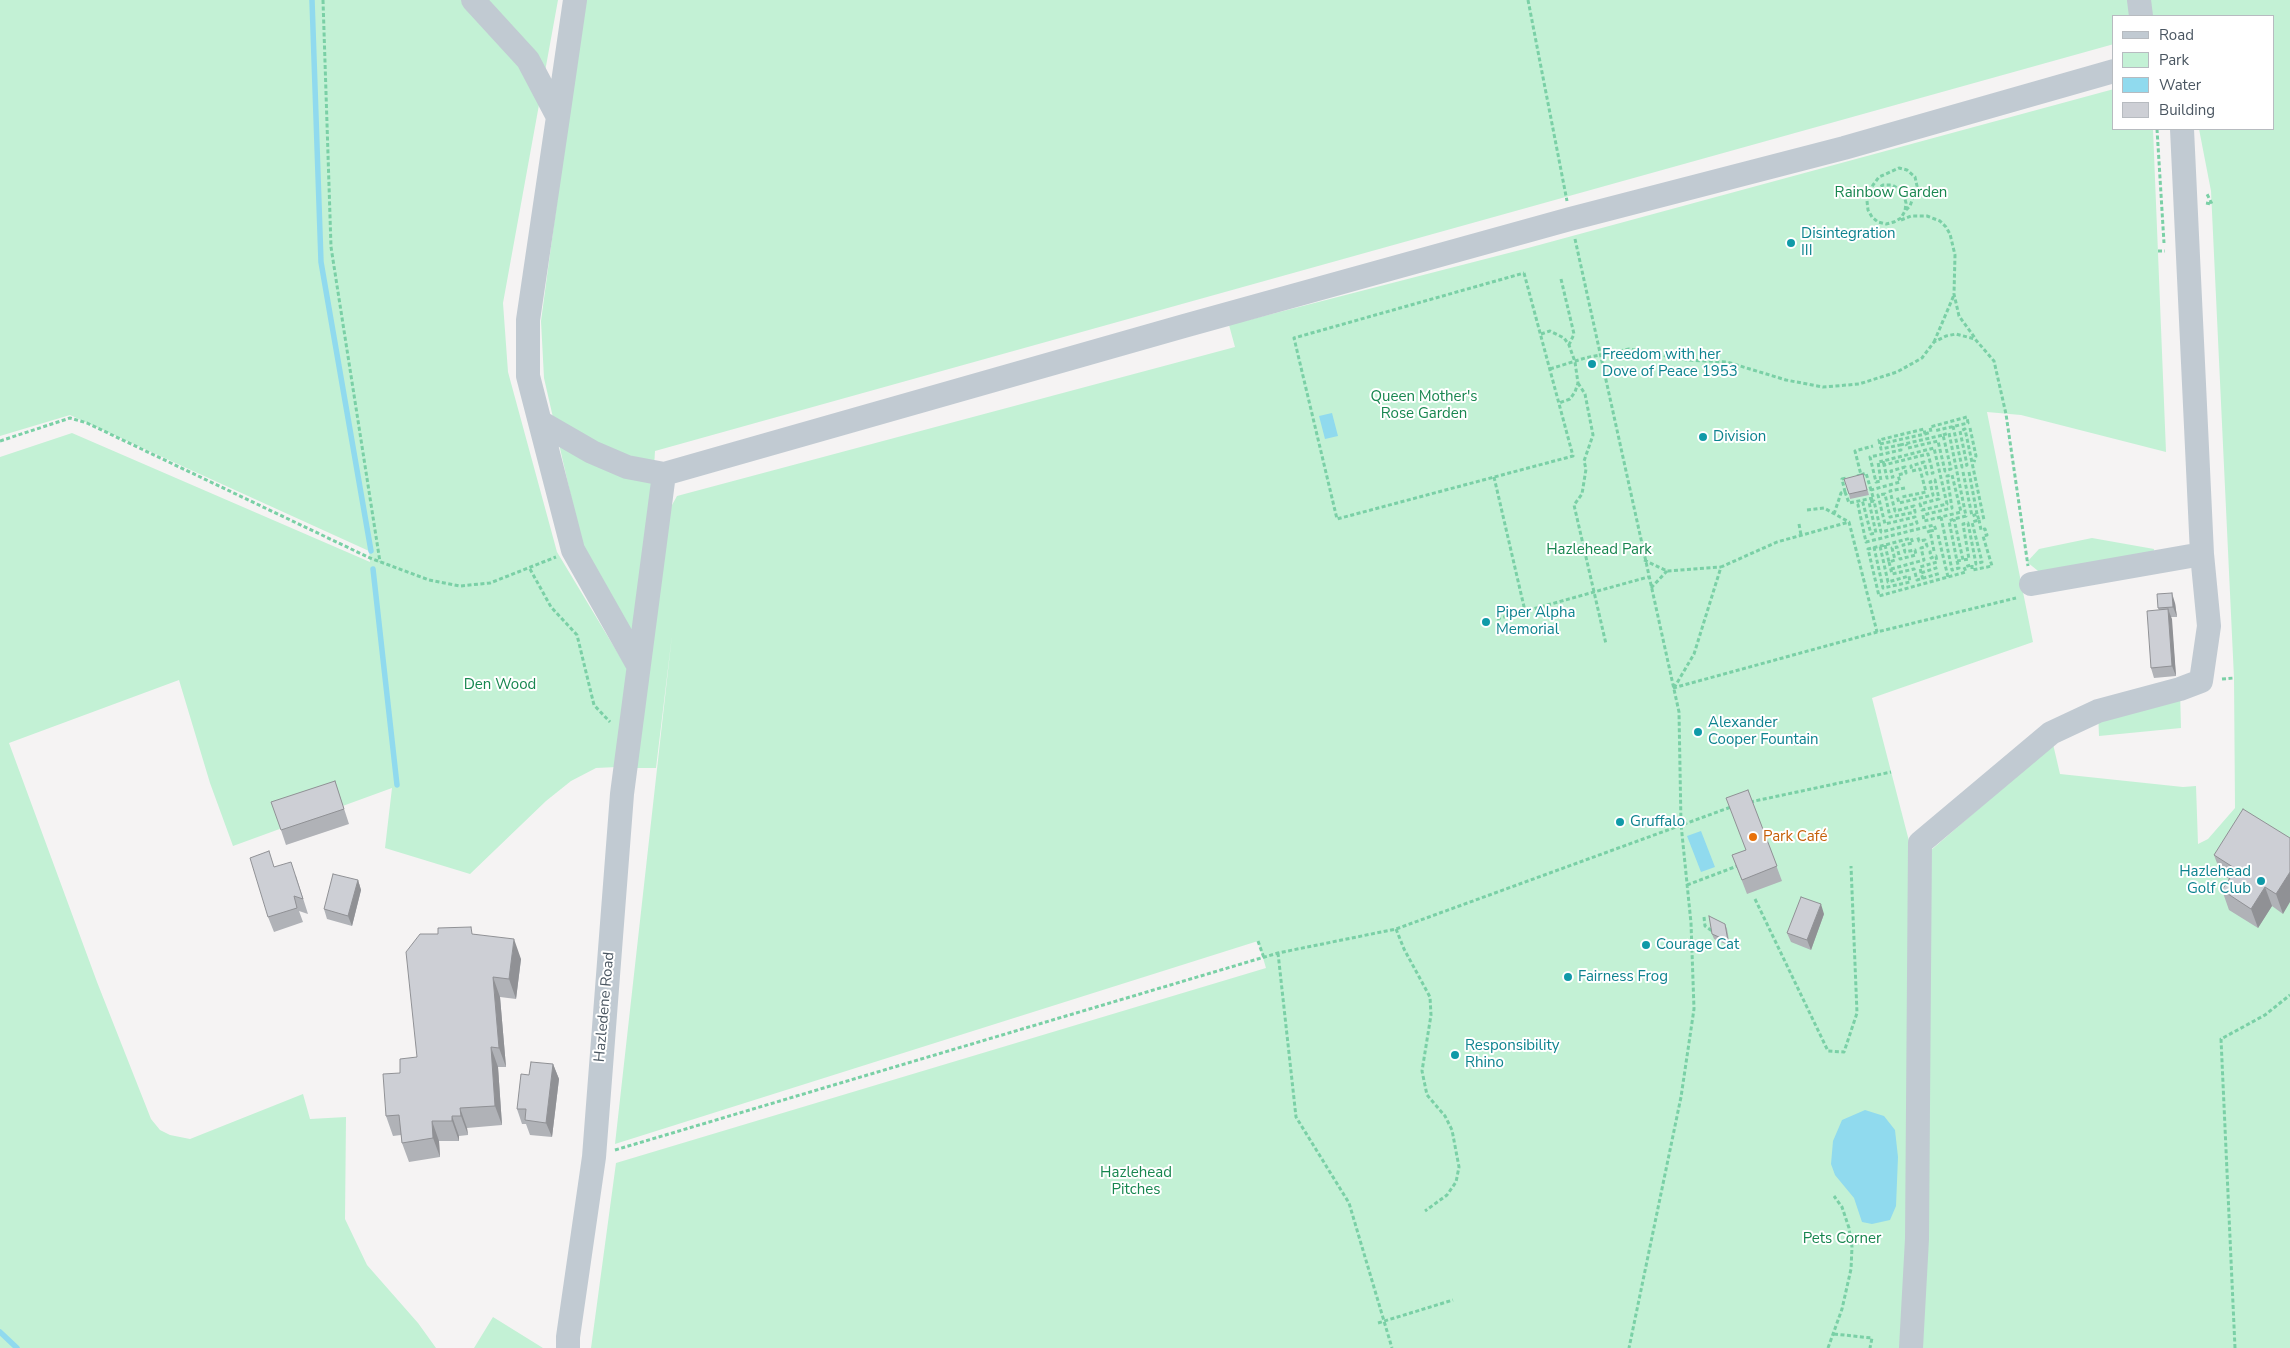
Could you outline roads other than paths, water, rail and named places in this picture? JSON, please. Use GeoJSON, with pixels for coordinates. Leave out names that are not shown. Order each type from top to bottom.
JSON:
{"type":"FeatureCollection","features":[{"type":"Feature","properties":{"kind":"street"},"geometry":{"type":"LineString","coordinates":[[473,0],[528,60],[558,117]]}},
{"type":"Feature","properties":{"kind":"street"},"geometry":{"type":"LineString","coordinates":[[575,0],[528,320],[528,376],[573,550],[638,665]]}},
{"type":"Feature","properties":{"kind":"street"},"geometry":{"type":"LineString","coordinates":[[2139,0],[2141,15]]}},
{"type":"Feature","properties":{"kind":"street"},"geometry":{"type":"LineString","coordinates":[[540,422],[592,452],[628,467],[664,474],[1184,326],[1570,219],[1844,148],[2112,72]]}},
{"type":"Feature","properties":{"kind":"street"},"geometry":{"type":"LineString","coordinates":[[1911,1348],[1917,1239],[1920,843],[2051,733],[2098,711],[2180,689],[2201,681],[2209,626],[2202,554],[2182,130]]}},
{"type":"Feature","properties":{"kind":"street","name":"Hazledene Road"},"geometry":{"type":"LineString","coordinates":[[568,1348],[594,1157],[622,794],[664,474]]}},
{"type":"Feature","properties":{"kind":"street"},"geometry":{"type":"LineString","coordinates":[[2154,548],[2202,554]]}},
{"type":"Feature","properties":{"kind":"street"},"geometry":{"type":"LineString","coordinates":[[2031,584],[2202,554]]}},
{"type":"Feature","properties":{"kind":"water"},"geometry":{"type":"Polygon","coordinates":[[[1332,413],[1338,436],[1325,439],[1319,416],[1332,413]]]}},
{"type":"Feature","properties":{"kind":"water"},"geometry":{"type":"Polygon","coordinates":[[[1701,831],[1715,867],[1701,872],[1687,836],[1701,831]]]}},
{"type":"Feature","properties":{"kind":"water"},"geometry":{"type":"Polygon","coordinates":[[[1865,1110],[1884,1116],[1895,1130],[1898,1157],[1896,1206],[1890,1220],[1872,1224],[1862,1222],[1854,1198],[1835,1175],[1831,1164],[1833,1141],[1842,1120],[1865,1110]]]}},
{"type":"Feature","properties":{"kind":"waterway"},"geometry":{"type":"LineString","coordinates":[[312,0],[321,262],[371,551]]}},
{"type":"Feature","properties":{"kind":"waterway"},"geometry":{"type":"LineString","coordinates":[[373,569],[397,785]]}},
{"type":"Feature","properties":{"kind":"waterway"},"geometry":{"type":"LineString","coordinates":[[0,1332],[17,1348]]}},
{"type":"Feature","properties":{"kind":"place","name":"Disintegration III"},"geometry":{"type":"Point","coordinates":[1791,243]}},
{"type":"Feature","properties":{"kind":"place","name":"Freedom with her Dove of Peace 1953"},"geometry":{"type":"Point","coordinates":[1592,364]}},
{"type":"Feature","properties":{"kind":"place","name":"Division"},"geometry":{"type":"Point","coordinates":[1703,437]}},
{"type":"Feature","properties":{"kind":"place","name":"Piper Alpha Memorial"},"geometry":{"type":"Point","coordinates":[1486,622]}},
{"type":"Feature","properties":{"kind":"place","name":"Alexander Cooper Fountain"},"geometry":{"type":"Point","coordinates":[1698,732]}},
{"type":"Feature","properties":{"kind":"place","name":"Gruffalo"},"geometry":{"type":"Point","coordinates":[1620,822]}},
{"type":"Feature","properties":{"kind":"place","name":"Park Café"},"geometry":{"type":"Point","coordinates":[1753,837]}},
{"type":"Feature","properties":{"kind":"place","name":"Hazlehead Golf Club"},"geometry":{"type":"Point","coordinates":[2261,881]}},
{"type":"Feature","properties":{"kind":"place","name":"Courage Cat"},"geometry":{"type":"Point","coordinates":[1646,945]}},
{"type":"Feature","properties":{"kind":"place","name":"Fairness Frog"},"geometry":{"type":"Point","coordinates":[1568,977]}},
{"type":"Feature","properties":{"kind":"place","name":"Responsibility Rhino"},"geometry":{"type":"Point","coordinates":[1455,1055]}},
{"type":"Feature","properties":{"kind":"park label","name":"Rainbow Garden"},"geometry":{"type":"Point","coordinates":[1891,193]}},
{"type":"Feature","properties":{"kind":"park label","name":"Queen Mother's Rose Garden"},"geometry":{"type":"Point","coordinates":[1424,406]}},
{"type":"Feature","properties":{"kind":"park label","name":"Hazlehead Park"},"geometry":{"type":"Point","coordinates":[1599,550]}},
{"type":"Feature","properties":{"kind":"park label","name":"Den Wood"},"geometry":{"type":"Point","coordinates":[500,685]}},
{"type":"Feature","properties":{"kind":"park label","name":"Hazlehead Pitches"},"geometry":{"type":"Point","coordinates":[1136,1182]}},
{"type":"Feature","properties":{"kind":"park label","name":"Pets Corner"},"geometry":{"type":"Point","coordinates":[1842,1239]}}]}
